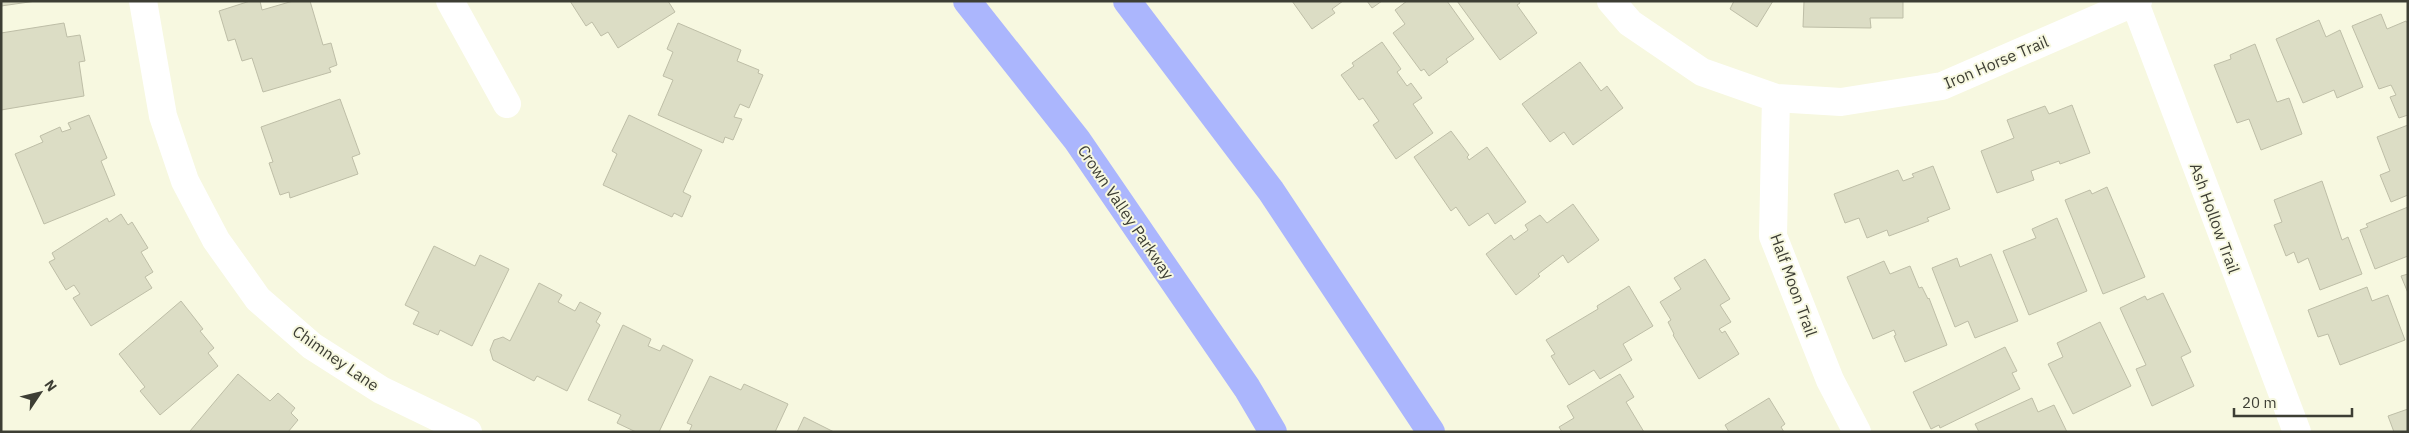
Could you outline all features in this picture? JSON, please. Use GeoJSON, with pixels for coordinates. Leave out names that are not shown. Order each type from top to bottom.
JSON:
{"type":"FeatureCollection","features":[{"type":"Feature","properties":{"kind":"main road","name":"Crown Valley Parkway"},"geometry":{"type":"LineString","coordinates":[[967,1],[1077,140],[1247,388],[1273,432]]}},
{"type":"Feature","properties":{"kind":"main road"},"geometry":{"type":"LineString","coordinates":[[1127,1],[1271,191],[1431,432]]}},
{"type":"Feature","properties":{"kind":"street","name":"Chimney Lane"},"geometry":{"type":"LineString","coordinates":[[143,1],[163,116],[184,181],[216,240],[258,299],[312,346],[381,390],[468,432]]}},
{"type":"Feature","properties":{"kind":"street"},"geometry":{"type":"LineString","coordinates":[[450,1],[507,104]]}},
{"type":"Feature","properties":{"kind":"street","name":"Iron Horse Trail"},"geometry":{"type":"LineString","coordinates":[[1611,1],[1630,24],[1702,72],[1776,98],[1841,102],[1942,86],[2142,2]]}},
{"type":"Feature","properties":{"kind":"street","name":"Ash Hollow Trail"},"geometry":{"type":"LineString","coordinates":[[2142,2],[2297,432]]}},
{"type":"Feature","properties":{"kind":"street","name":"Half Moon Trail"},"geometry":{"type":"LineString","coordinates":[[1776,98],[1773,236],[1830,380],[1857,432]]}},
{"type":"Feature","properties":{"kind":"building"},"geometry":{"type":"Polygon","coordinates":[[[1,1],[36,1],[1,6],[1,1]]]}},
{"type":"Feature","properties":{"kind":"building"},"geometry":{"type":"Polygon","coordinates":[[[250,1],[260,1],[262,10],[293,1],[310,1],[323,45],[331,43],[337,65],[329,68],[331,72],[263,92],[252,58],[242,61],[235,39],[228,41],[219,11],[250,1]]]}},
{"type":"Feature","properties":{"kind":"building"},"geometry":{"type":"Polygon","coordinates":[[[570,1],[668,1],[675,12],[618,48],[608,32],[601,36],[592,22],[586,26],[570,1]]]}},
{"type":"Feature","properties":{"kind":"building"},"geometry":{"type":"Polygon","coordinates":[[[1292,1],[1343,1],[1332,9],[1335,13],[1312,29],[1292,1]]]}},
{"type":"Feature","properties":{"kind":"building"},"geometry":{"type":"Polygon","coordinates":[[[1367,1],[1382,1],[1372,8],[1367,1]]]}},
{"type":"Feature","properties":{"kind":"building"},"geometry":{"type":"Polygon","coordinates":[[[1407,1],[1447,1],[1474,39],[1446,59],[1448,62],[1429,76],[1424,69],[1421,71],[1393,33],[1405,24],[1395,10],[1407,1]]]}},
{"type":"Feature","properties":{"kind":"building"},"geometry":{"type":"Polygon","coordinates":[[[1457,1],[1519,1],[1520,3],[1517,5],[1537,33],[1500,60],[1457,1]]]}},
{"type":"Feature","properties":{"kind":"building"},"geometry":{"type":"Polygon","coordinates":[[[1734,1],[1773,1],[1757,27],[1730,9],[1734,1]]]}},
{"type":"Feature","properties":{"kind":"building"},"geometry":{"type":"Polygon","coordinates":[[[1804,1],[1903,1],[1903,18],[1870,18],[1871,28],[1803,27],[1804,1]]]}},
{"type":"Feature","properties":{"kind":"building"},"geometry":{"type":"Polygon","coordinates":[[[2381,14],[2387,29],[2406,21],[2408,24],[2408,115],[2399,118],[2390,97],[2396,95],[2391,85],[2379,89],[2352,26],[2381,14]]]}},
{"type":"Feature","properties":{"kind":"building"},"geometry":{"type":"Polygon","coordinates":[[[2319,20],[2326,37],[2340,30],[2363,87],[2337,98],[2334,90],[2303,103],[2276,39],[2319,20]]]}},
{"type":"Feature","properties":{"kind":"building"},"geometry":{"type":"Polygon","coordinates":[[[64,23],[67,37],[80,35],[85,61],[79,62],[84,96],[1,110],[1,33],[64,23]]]}},
{"type":"Feature","properties":{"kind":"building"},"geometry":{"type":"Polygon","coordinates":[[[678,23],[741,50],[737,61],[759,70],[758,73],[763,75],[749,108],[740,104],[734,117],[742,119],[733,140],[725,137],[723,143],[658,115],[673,80],[663,76],[673,52],[667,49],[678,23]]]}},
{"type":"Feature","properties":{"kind":"building"},"geometry":{"type":"Polygon","coordinates":[[[1382,42],[1401,69],[1397,72],[1407,86],[1411,83],[1422,98],[1413,104],[1433,133],[1396,159],[1373,125],[1379,121],[1363,98],[1359,100],[1341,75],[1354,66],[1352,63],[1382,42]]]}},
{"type":"Feature","properties":{"kind":"building"},"geometry":{"type":"Polygon","coordinates":[[[2255,44],[2277,102],[2289,98],[2302,134],[2261,150],[2249,119],[2237,123],[2214,65],[2231,59],[2230,55],[2255,44]]]}},
{"type":"Feature","properties":{"kind":"building"},"geometry":{"type":"Polygon","coordinates":[[[1580,62],[1601,91],[1607,86],[1623,108],[1573,145],[1564,132],[1550,142],[1522,104],[1580,62]]]}},
{"type":"Feature","properties":{"kind":"building"},"geometry":{"type":"Polygon","coordinates":[[[340,99],[360,154],[352,157],[358,174],[290,198],[289,192],[280,195],[269,163],[273,162],[261,127],[340,99]]]}},
{"type":"Feature","properties":{"kind":"building"},"geometry":{"type":"Polygon","coordinates":[[[2072,105],[2090,153],[2060,164],[2059,161],[2031,171],[2034,180],[1997,193],[1981,151],[2014,138],[2007,120],[2045,106],[2049,114],[2072,105]]]}},
{"type":"Feature","properties":{"kind":"building"},"geometry":{"type":"Polygon","coordinates":[[[89,115],[107,158],[101,161],[115,195],[44,224],[15,154],[43,142],[40,136],[60,127],[62,132],[71,129],[68,123],[89,115]]]}},
{"type":"Feature","properties":{"kind":"building"},"geometry":{"type":"Polygon","coordinates":[[[629,115],[702,150],[683,192],[691,196],[682,217],[674,213],[672,217],[603,185],[617,154],[612,151],[629,115]]]}},
{"type":"Feature","properties":{"kind":"building"},"geometry":{"type":"Polygon","coordinates":[[[2408,125],[2408,195],[2391,202],[2380,175],[2390,171],[2377,137],[2408,125]]]}},
{"type":"Feature","properties":{"kind":"building"},"geometry":{"type":"Polygon","coordinates":[[[1451,131],[1469,155],[1467,157],[1469,160],[1487,147],[1526,202],[1495,224],[1488,213],[1469,226],[1456,207],[1451,211],[1414,157],[1451,131]]]}},
{"type":"Feature","properties":{"kind":"building"},"geometry":{"type":"Polygon","coordinates":[[[1933,166],[1950,209],[1927,218],[1929,221],[1889,236],[1887,230],[1867,238],[1859,218],[1845,223],[1834,194],[1898,170],[1903,181],[1914,177],[1912,174],[1933,166]]]}},
{"type":"Feature","properties":{"kind":"building"},"geometry":{"type":"Polygon","coordinates":[[[2322,181],[2342,240],[2348,237],[2362,274],[2320,290],[2308,258],[2298,263],[2294,252],[2286,256],[2274,225],[2282,222],[2274,200],[2322,181]]]}},
{"type":"Feature","properties":{"kind":"building"},"geometry":{"type":"Polygon","coordinates":[[[2107,187],[2145,277],[2103,294],[2065,200],[2090,190],[2092,194],[2107,187]]]}},
{"type":"Feature","properties":{"kind":"building"},"geometry":{"type":"Polygon","coordinates":[[[1573,204],[1599,240],[1568,263],[1563,255],[1538,274],[1540,276],[1516,295],[1486,254],[1511,235],[1514,240],[1528,230],[1525,225],[1540,215],[1547,223],[1573,204]]]}},
{"type":"Feature","properties":{"kind":"building"},"geometry":{"type":"Polygon","coordinates":[[[2408,207],[2408,256],[2375,269],[2360,230],[2368,227],[2366,224],[2408,207]]]}},
{"type":"Feature","properties":{"kind":"building"},"geometry":{"type":"Polygon","coordinates":[[[121,214],[128,225],[132,222],[148,248],[141,252],[153,272],[145,277],[152,288],[91,326],[73,298],[80,294],[74,285],[66,290],[49,262],[55,259],[52,253],[107,218],[109,222],[121,214]]]}},
{"type":"Feature","properties":{"kind":"building"},"geometry":{"type":"Polygon","coordinates":[[[2057,218],[2087,291],[2029,315],[2003,251],[2036,238],[2032,229],[2057,218]]]}},
{"type":"Feature","properties":{"kind":"building"},"geometry":{"type":"Polygon","coordinates":[[[434,246],[475,266],[480,255],[509,269],[472,346],[440,330],[438,335],[413,324],[419,312],[405,305],[434,246]]]}},
{"type":"Feature","properties":{"kind":"building"},"geometry":{"type":"Polygon","coordinates":[[[1991,254],[2018,321],[1975,338],[1968,321],[1955,327],[1932,268],[1957,258],[1960,267],[1991,254]]]}},
{"type":"Feature","properties":{"kind":"building"},"geometry":{"type":"Polygon","coordinates":[[[1705,259],[1730,299],[1720,305],[1731,322],[1719,329],[1722,333],[1725,331],[1739,354],[1699,379],[1673,335],[1668,322],[1671,320],[1660,302],[1681,289],[1674,278],[1705,259]]]}},
{"type":"Feature","properties":{"kind":"building"},"geometry":{"type":"Polygon","coordinates":[[[1884,261],[1890,274],[1910,266],[1919,288],[1922,287],[1929,298],[1947,345],[1905,362],[1894,336],[1896,335],[1894,330],[1873,339],[1847,277],[1884,261]]]}},
{"type":"Feature","properties":{"kind":"building"},"geometry":{"type":"Polygon","coordinates":[[[2408,274],[2408,293],[2401,276],[2408,274]]]}},
{"type":"Feature","properties":{"kind":"building"},"geometry":{"type":"Polygon","coordinates":[[[539,283],[562,295],[558,302],[575,311],[580,302],[601,313],[596,322],[600,325],[567,391],[537,376],[534,381],[493,360],[490,350],[494,340],[503,337],[510,341],[539,283]]]}},
{"type":"Feature","properties":{"kind":"building"},"geometry":{"type":"Polygon","coordinates":[[[1629,286],[1653,326],[1623,344],[1632,360],[1600,379],[1594,370],[1569,385],[1551,356],[1555,354],[1546,340],[1598,309],[1597,306],[1629,286]]]}},
{"type":"Feature","properties":{"kind":"building"},"geometry":{"type":"Polygon","coordinates":[[[2367,287],[2372,301],[2388,295],[2405,340],[2340,365],[2328,334],[2318,337],[2308,310],[2367,287]]]}},
{"type":"Feature","properties":{"kind":"building"},"geometry":{"type":"Polygon","coordinates":[[[2163,293],[2191,352],[2181,357],[2194,386],[2152,406],[2136,369],[2146,365],[2120,308],[2145,296],[2147,300],[2163,293]]]}},
{"type":"Feature","properties":{"kind":"building"},"geometry":{"type":"Polygon","coordinates":[[[181,301],[203,329],[200,331],[214,348],[208,353],[218,366],[160,415],[140,391],[145,387],[119,354],[181,301]]]}},
{"type":"Feature","properties":{"kind":"building"},"geometry":{"type":"Polygon","coordinates":[[[2100,322],[2131,386],[2073,414],[2048,364],[2063,357],[2057,343],[2100,322]]]}},
{"type":"Feature","properties":{"kind":"building"},"geometry":{"type":"Polygon","coordinates":[[[623,325],[651,339],[648,346],[660,351],[663,345],[693,360],[659,432],[636,432],[617,423],[621,415],[588,400],[623,325]]]}},
{"type":"Feature","properties":{"kind":"building"},"geometry":{"type":"Polygon","coordinates":[[[2005,347],[2017,371],[2012,373],[2020,389],[1940,428],[1939,425],[1931,429],[1913,392],[2005,347]]]}},
{"type":"Feature","properties":{"kind":"building"},"geometry":{"type":"Polygon","coordinates":[[[238,374],[270,401],[278,393],[295,408],[291,413],[298,420],[288,432],[190,431],[238,374]]]}},
{"type":"Feature","properties":{"kind":"building"},"geometry":{"type":"Polygon","coordinates":[[[1620,374],[1634,397],[1626,402],[1644,432],[1562,432],[1559,427],[1574,418],[1567,406],[1620,374]]]}},
{"type":"Feature","properties":{"kind":"building"},"geometry":{"type":"Polygon","coordinates":[[[710,376],[741,390],[744,384],[788,404],[775,432],[689,432],[692,425],[687,423],[710,376]]]}},
{"type":"Feature","properties":{"kind":"building"},"geometry":{"type":"Polygon","coordinates":[[[1769,398],[1785,424],[1781,427],[1784,432],[1729,432],[1725,425],[1769,398]]]}},
{"type":"Feature","properties":{"kind":"building"},"geometry":{"type":"Polygon","coordinates":[[[2032,398],[2038,412],[2054,405],[2067,432],[1979,432],[1975,424],[2032,398]]]}},
{"type":"Feature","properties":{"kind":"building"},"geometry":{"type":"Polygon","coordinates":[[[2408,409],[2408,432],[2394,432],[2388,416],[2408,409]]]}},
{"type":"Feature","properties":{"kind":"building"},"geometry":{"type":"Polygon","coordinates":[[[804,417],[834,432],[797,432],[804,417]]]}}]}
